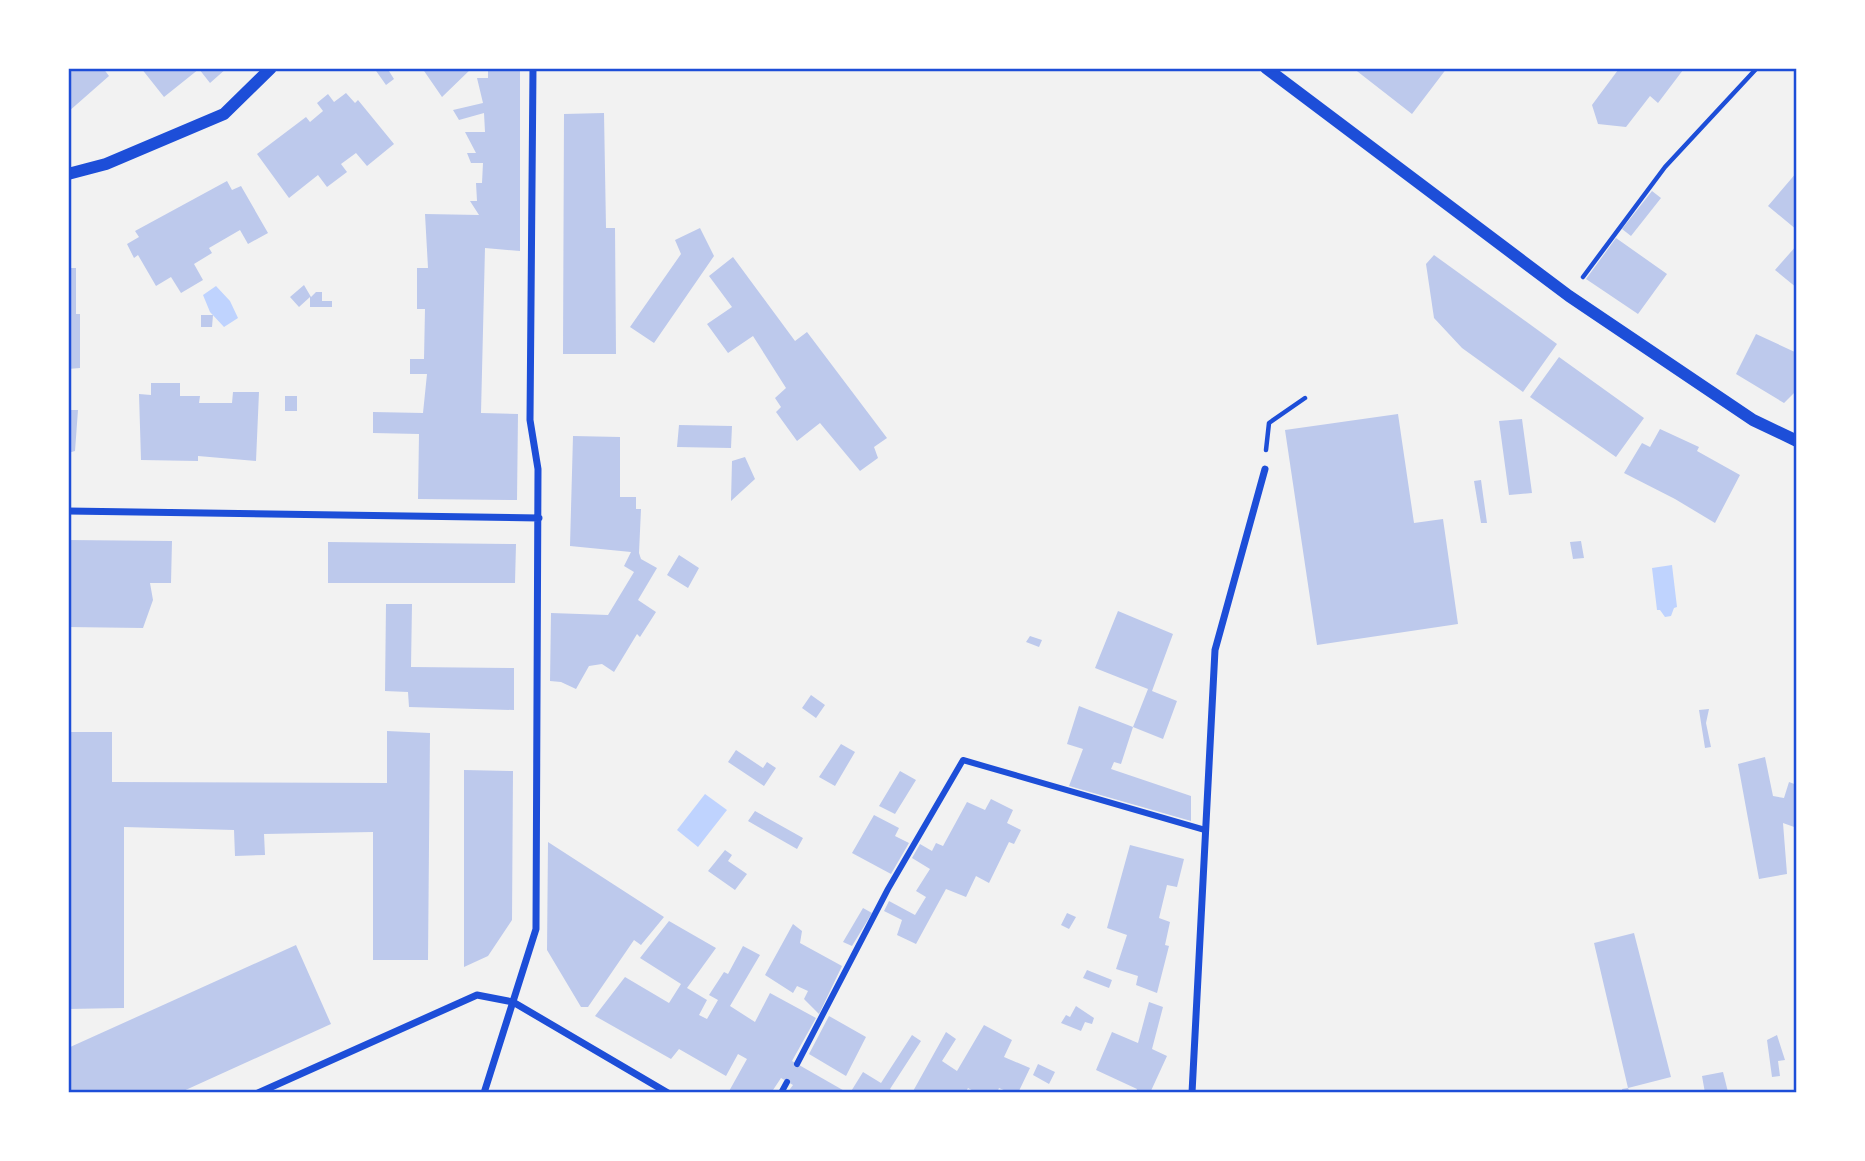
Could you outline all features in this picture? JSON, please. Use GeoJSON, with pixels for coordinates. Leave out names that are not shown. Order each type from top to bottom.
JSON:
{"type":"FeatureCollection","features":[{"type":"Feature","properties":{"kind":"street"},"geometry":{"type":"LineString","coordinates":[[68,174],[106,164],[224,114],[271,68]]}},
{"type":"Feature","properties":{"kind":"street"},"geometry":{"type":"LineString","coordinates":[[484,1093],[536,929],[539,517],[538,468],[530,420],[533,68]]}},
{"type":"Feature","properties":{"kind":"street"},"geometry":{"type":"LineString","coordinates":[[1266,68],[1569,296],[1754,420],[1797,441]]}},
{"type":"Feature","properties":{"kind":"street"},"geometry":{"type":"LineString","coordinates":[[1192,1093],[1215,650],[1265,468]]}},
{"type":"Feature","properties":{"kind":"street"},"geometry":{"type":"LineString","coordinates":[[68,511],[539,517]]}},
{"type":"Feature","properties":{"kind":"street"},"geometry":{"type":"LineString","coordinates":[[797,1064],[888,889],[963,760],[1205,830]]}},
{"type":"Feature","properties":{"kind":"street"},"geometry":{"type":"LineString","coordinates":[[258,1093],[477,995],[513,1002],[668,1093]]}},
{"type":"Feature","properties":{"kind":"street"},"geometry":{"type":"LineString","coordinates":[[781,1093],[787,1082]]}},
{"type":"Feature","properties":{"kind":"path"},"geometry":{"type":"LineString","coordinates":[[1569,296],[1665,167],[1757,68]]}},
{"type":"Feature","properties":{"kind":"path"},"geometry":{"type":"LineString","coordinates":[[1265,468],[1269,424],[1305,398]]}},
{"type":"Feature","properties":{"kind":"water"},"geometry":{"type":"Polygon","coordinates":[[[216,286],[230,301],[238,318],[224,327],[210,312],[203,295],[216,286]]]}},
{"type":"Feature","properties":{"kind":"water"},"geometry":{"type":"Polygon","coordinates":[[[1672,565],[1677,607],[1671,616],[1665,617],[1657,610],[1652,568],[1672,565]]]}},
{"type":"Feature","properties":{"kind":"water"},"geometry":{"type":"Polygon","coordinates":[[[705,794],[727,810],[698,847],[677,830],[705,794]]]}},
{"type":"Feature","properties":{"kind":"building"},"geometry":{"type":"Polygon","coordinates":[[[68,68],[103,68],[109,76],[68,112],[68,68]]]}},
{"type":"Feature","properties":{"kind":"building"},"geometry":{"type":"Polygon","coordinates":[[[141,68],[227,68],[210,83],[199,69],[164,97],[141,68]]]}},
{"type":"Feature","properties":{"kind":"building"},"geometry":{"type":"Polygon","coordinates":[[[374,68],[387,68],[394,79],[386,85],[374,68]]]}},
{"type":"Feature","properties":{"kind":"building"},"geometry":{"type":"Polygon","coordinates":[[[422,68],[472,68],[442,97],[422,68]]]}},
{"type":"Feature","properties":{"kind":"building"},"geometry":{"type":"Polygon","coordinates":[[[1353,68],[1447,68],[1412,114],[1353,68]]]}},
{"type":"Feature","properties":{"kind":"building"},"geometry":{"type":"Polygon","coordinates":[[[1615,68],[1683,70],[1658,103],[1650,96],[1626,127],[1598,124],[1592,105],[1618,70],[1615,68]]]}},
{"type":"Feature","properties":{"kind":"building"},"geometry":{"type":"Polygon","coordinates":[[[488,70],[520,70],[520,251],[485,248],[481,413],[518,414],[517,500],[418,499],[419,434],[373,433],[373,412],[423,413],[427,374],[410,374],[410,359],[424,359],[425,309],[417,309],[417,268],[428,268],[425,214],[479,215],[470,201],[477,201],[476,183],[482,183],[483,163],[471,163],[467,153],[476,153],[465,132],[485,132],[484,113],[459,120],[453,110],[483,103],[477,78],[488,78],[488,70]]]}},
{"type":"Feature","properties":{"kind":"building"},"geometry":{"type":"Polygon","coordinates":[[[346,93],[355,103],[358,100],[394,144],[367,166],[356,153],[341,164],[347,172],[327,187],[318,175],[289,198],[257,154],[306,117],[310,122],[323,111],[317,103],[328,94],[334,102],[346,93]]]}},
{"type":"Feature","properties":{"kind":"building"},"geometry":{"type":"Polygon","coordinates":[[[604,113],[606,228],[615,228],[616,354],[563,354],[564,114],[604,113]]]}},
{"type":"Feature","properties":{"kind":"building"},"geometry":{"type":"Polygon","coordinates":[[[1797,172],[1797,230],[1768,206],[1797,172]]]}},
{"type":"Feature","properties":{"kind":"building"},"geometry":{"type":"Polygon","coordinates":[[[227,181],[232,190],[241,186],[268,233],[248,244],[240,230],[209,248],[212,253],[194,264],[203,280],[181,293],[171,277],[156,286],[138,255],[134,258],[127,244],[139,237],[135,231],[227,181]]]}},
{"type":"Feature","properties":{"kind":"building"},"geometry":{"type":"Polygon","coordinates":[[[1652,191],[1661,198],[1631,236],[1622,229],[1652,191]]]}},
{"type":"Feature","properties":{"kind":"building"},"geometry":{"type":"Polygon","coordinates":[[[700,228],[714,256],[654,343],[630,327],[681,254],[675,240],[700,228]]]}},
{"type":"Feature","properties":{"kind":"building"},"geometry":{"type":"Polygon","coordinates":[[[1616,238],[1667,274],[1638,314],[1586,279],[1616,238]]]}},
{"type":"Feature","properties":{"kind":"building"},"geometry":{"type":"Polygon","coordinates":[[[1797,245],[1797,288],[1775,270],[1797,245]]]}},
{"type":"Feature","properties":{"kind":"building"},"geometry":{"type":"Polygon","coordinates":[[[1434,255],[1557,344],[1523,392],[1462,348],[1434,318],[1426,264],[1434,255]]]}},
{"type":"Feature","properties":{"kind":"building"},"geometry":{"type":"Polygon","coordinates":[[[733,257],[795,341],[807,332],[887,438],[874,447],[878,458],[860,471],[820,423],[797,441],[776,412],[781,407],[775,398],[786,388],[753,336],[728,353],[707,324],[732,307],[709,276],[733,257]]]}},
{"type":"Feature","properties":{"kind":"building"},"geometry":{"type":"Polygon","coordinates":[[[68,268],[76,268],[76,314],[80,314],[80,368],[68,369],[68,268]]]}},
{"type":"Feature","properties":{"kind":"building"},"geometry":{"type":"Polygon","coordinates":[[[304,285],[311,297],[316,292],[322,292],[322,301],[332,301],[332,307],[310,307],[310,297],[299,307],[290,297],[304,285]]]}},
{"type":"Feature","properties":{"kind":"building"},"geometry":{"type":"Polygon","coordinates":[[[201,315],[213,315],[212,327],[201,327],[201,315]]]}},
{"type":"Feature","properties":{"kind":"building"},"geometry":{"type":"Polygon","coordinates":[[[1756,334],[1797,353],[1797,390],[1784,403],[1736,374],[1756,334]]]}},
{"type":"Feature","properties":{"kind":"building"},"geometry":{"type":"Polygon","coordinates":[[[1559,357],[1644,418],[1616,457],[1530,397],[1559,357]]]}},
{"type":"Feature","properties":{"kind":"building"},"geometry":{"type":"Polygon","coordinates":[[[151,383],[180,383],[180,396],[200,396],[199,403],[232,403],[233,392],[259,392],[256,461],[198,456],[198,461],[141,460],[139,394],[151,395],[151,383]]]}},
{"type":"Feature","properties":{"kind":"building"},"geometry":{"type":"Polygon","coordinates":[[[285,396],[297,396],[297,411],[285,411],[285,396]]]}},
{"type":"Feature","properties":{"kind":"building"},"geometry":{"type":"Polygon","coordinates":[[[68,410],[78,410],[75,451],[68,453],[68,410]]]}},
{"type":"Feature","properties":{"kind":"building"},"geometry":{"type":"Polygon","coordinates":[[[1398,414],[1414,523],[1443,519],[1458,624],[1317,645],[1285,430],[1398,414]]]}},
{"type":"Feature","properties":{"kind":"building"},"geometry":{"type":"Polygon","coordinates":[[[1522,419],[1532,493],[1509,495],[1499,421],[1522,419]]]}},
{"type":"Feature","properties":{"kind":"building"},"geometry":{"type":"Polygon","coordinates":[[[679,425],[732,426],[731,448],[677,447],[679,425]]]}},
{"type":"Feature","properties":{"kind":"building"},"geometry":{"type":"Polygon","coordinates":[[[1660,429],[1699,447],[1697,451],[1740,475],[1715,523],[1624,473],[1642,443],[1650,447],[1660,429]]]}},
{"type":"Feature","properties":{"kind":"building"},"geometry":{"type":"Polygon","coordinates":[[[573,436],[620,437],[620,497],[636,497],[636,509],[641,509],[639,553],[641,559],[657,568],[638,600],[656,612],[640,637],[637,634],[614,672],[602,664],[589,666],[576,689],[561,682],[550,681],[551,613],[608,615],[634,572],[624,566],[631,552],[570,546],[573,436]]]}},
{"type":"Feature","properties":{"kind":"building"},"geometry":{"type":"Polygon","coordinates":[[[745,457],[755,479],[731,501],[732,461],[745,457]]]}},
{"type":"Feature","properties":{"kind":"building"},"geometry":{"type":"Polygon","coordinates":[[[1481,480],[1487,523],[1481,523],[1474,481],[1481,480]]]}},
{"type":"Feature","properties":{"kind":"building"},"geometry":{"type":"Polygon","coordinates":[[[68,540],[172,541],[171,583],[150,583],[153,600],[143,628],[68,627],[68,540]]]}},
{"type":"Feature","properties":{"kind":"building"},"geometry":{"type":"Polygon","coordinates":[[[1581,541],[1584,558],[1573,559],[1570,542],[1581,541]]]}},
{"type":"Feature","properties":{"kind":"building"},"geometry":{"type":"Polygon","coordinates":[[[328,542],[516,544],[515,583],[328,583],[328,542]]]}},
{"type":"Feature","properties":{"kind":"building"},"geometry":{"type":"Polygon","coordinates":[[[679,555],[699,568],[688,588],[667,575],[679,555]]]}},
{"type":"Feature","properties":{"kind":"building"},"geometry":{"type":"Polygon","coordinates":[[[386,604],[412,604],[411,667],[514,668],[514,710],[409,707],[408,692],[385,691],[386,604]]]}},
{"type":"Feature","properties":{"kind":"building"},"geometry":{"type":"Polygon","coordinates":[[[1118,611],[1173,634],[1152,691],[1177,701],[1163,739],[1133,727],[1148,689],[1095,668],[1118,611]]]}},
{"type":"Feature","properties":{"kind":"building"},"geometry":{"type":"Polygon","coordinates":[[[1030,636],[1042,640],[1039,647],[1026,642],[1030,636]]]}},
{"type":"Feature","properties":{"kind":"building"},"geometry":{"type":"Polygon","coordinates":[[[811,695],[825,705],[816,718],[802,708],[811,695]]]}},
{"type":"Feature","properties":{"kind":"building"},"geometry":{"type":"Polygon","coordinates":[[[1079,706],[1133,727],[1121,764],[1114,762],[1111,769],[1191,796],[1191,821],[1069,786],[1083,749],[1067,744],[1079,706]]]}},
{"type":"Feature","properties":{"kind":"building"},"geometry":{"type":"Polygon","coordinates":[[[1709,709],[1706,723],[1711,747],[1705,748],[1699,710],[1709,709]]]}},
{"type":"Feature","properties":{"kind":"building"},"geometry":{"type":"Polygon","coordinates":[[[387,731],[430,733],[428,960],[373,960],[373,832],[264,834],[265,855],[235,856],[234,830],[124,827],[124,1008],[68,1009],[68,732],[112,732],[112,782],[387,783],[387,731]]]}},
{"type":"Feature","properties":{"kind":"building"},"geometry":{"type":"Polygon","coordinates":[[[841,744],[855,752],[835,786],[819,777],[841,744]]]}},
{"type":"Feature","properties":{"kind":"building"},"geometry":{"type":"Polygon","coordinates":[[[736,750],[763,768],[767,762],[776,768],[764,786],[728,762],[736,750]]]}},
{"type":"Feature","properties":{"kind":"building"},"geometry":{"type":"Polygon","coordinates":[[[1765,757],[1773,796],[1784,798],[1789,782],[1797,785],[1797,828],[1783,823],[1787,874],[1759,879],[1738,764],[1765,757]]]}},
{"type":"Feature","properties":{"kind":"building"},"geometry":{"type":"Polygon","coordinates":[[[464,770],[513,771],[512,920],[488,956],[464,967],[464,770]]]}},
{"type":"Feature","properties":{"kind":"building"},"geometry":{"type":"Polygon","coordinates":[[[900,771],[916,780],[895,814],[879,806],[900,771]]]}},
{"type":"Feature","properties":{"kind":"building"},"geometry":{"type":"Polygon","coordinates":[[[991,799],[1013,810],[1007,823],[1021,830],[1014,844],[1009,842],[989,883],[976,876],[966,897],[946,889],[916,944],[897,935],[902,920],[884,911],[889,901],[915,915],[926,897],[916,891],[930,869],[912,858],[920,844],[932,851],[936,843],[943,846],[967,802],[985,810],[991,799]]]}},
{"type":"Feature","properties":{"kind":"building"},"geometry":{"type":"Polygon","coordinates":[[[755,811],[803,838],[797,849],[748,821],[755,811]]]}},
{"type":"Feature","properties":{"kind":"building"},"geometry":{"type":"Polygon","coordinates":[[[874,815],[899,828],[895,836],[909,843],[891,874],[852,853],[874,815]]]}},
{"type":"Feature","properties":{"kind":"building"},"geometry":{"type":"Polygon","coordinates":[[[548,842],[664,917],[641,945],[634,940],[588,1007],[581,1007],[547,950],[548,842]]]}},
{"type":"Feature","properties":{"kind":"building"},"geometry":{"type":"Polygon","coordinates":[[[1130,845],[1184,859],[1177,887],[1167,885],[1159,918],[1170,922],[1165,945],[1169,946],[1157,993],[1136,985],[1138,976],[1116,969],[1127,935],[1107,928],[1130,845]]]}},
{"type":"Feature","properties":{"kind":"building"},"geometry":{"type":"Polygon","coordinates":[[[725,850],[732,855],[728,861],[747,874],[735,890],[708,871],[725,850]]]}},
{"type":"Feature","properties":{"kind":"building"},"geometry":{"type":"Polygon","coordinates":[[[863,908],[872,913],[852,946],[843,942],[863,908]]]}},
{"type":"Feature","properties":{"kind":"building"},"geometry":{"type":"Polygon","coordinates":[[[1067,913],[1076,917],[1069,929],[1061,925],[1067,913]]]}},
{"type":"Feature","properties":{"kind":"building"},"geometry":{"type":"Polygon","coordinates":[[[669,921],[716,948],[687,988],[707,1000],[699,1015],[707,1019],[718,1000],[709,995],[724,972],[728,974],[743,946],[760,955],[730,1006],[755,1022],[770,993],[816,1018],[792,1061],[848,1093],[787,1093],[793,1085],[781,1078],[771,1093],[728,1093],[747,1059],[738,1054],[726,1076],[679,1049],[671,1059],[595,1016],[625,977],[669,1003],[681,984],[640,958],[669,921]]]}},
{"type":"Feature","properties":{"kind":"building"},"geometry":{"type":"Polygon","coordinates":[[[793,924],[802,931],[800,943],[842,966],[819,1014],[804,999],[808,991],[797,986],[793,993],[765,975],[793,924]]]}},
{"type":"Feature","properties":{"kind":"building"},"geometry":{"type":"Polygon","coordinates":[[[1634,933],[1671,1077],[1628,1088],[1594,943],[1634,933]]]}},
{"type":"Feature","properties":{"kind":"building"},"geometry":{"type":"Polygon","coordinates":[[[296,945],[331,1024],[179,1093],[68,1093],[68,1048],[296,945]]]}},
{"type":"Feature","properties":{"kind":"building"},"geometry":{"type":"Polygon","coordinates":[[[1087,970],[1112,980],[1109,988],[1083,978],[1087,970]]]}},
{"type":"Feature","properties":{"kind":"building"},"geometry":{"type":"Polygon","coordinates":[[[1149,1002],[1163,1007],[1152,1049],[1167,1056],[1150,1093],[1136,1093],[1137,1089],[1096,1070],[1112,1032],[1138,1043],[1149,1002]]]}},
{"type":"Feature","properties":{"kind":"building"},"geometry":{"type":"Polygon","coordinates":[[[1076,1006],[1094,1018],[1092,1024],[1085,1022],[1081,1031],[1061,1023],[1066,1015],[1070,1017],[1076,1006]]]}},
{"type":"Feature","properties":{"kind":"building"},"geometry":{"type":"Polygon","coordinates":[[[829,1016],[866,1037],[846,1076],[809,1054],[829,1016]]]}},
{"type":"Feature","properties":{"kind":"building"},"geometry":{"type":"Polygon","coordinates":[[[984,1025],[1012,1040],[1004,1057],[1030,1068],[1018,1093],[1005,1093],[1006,1091],[999,1088],[997,1093],[977,1093],[968,1088],[965,1093],[912,1093],[946,1032],[956,1039],[942,1061],[957,1071],[984,1025]]]}},
{"type":"Feature","properties":{"kind":"building"},"geometry":{"type":"Polygon","coordinates":[[[912,1035],[921,1041],[890,1089],[896,1093],[850,1093],[863,1072],[881,1083],[912,1035]]]}},
{"type":"Feature","properties":{"kind":"building"},"geometry":{"type":"Polygon","coordinates":[[[1777,1035],[1785,1060],[1778,1061],[1780,1076],[1772,1077],[1767,1040],[1777,1035]]]}},
{"type":"Feature","properties":{"kind":"building"},"geometry":{"type":"Polygon","coordinates":[[[1038,1064],[1055,1072],[1049,1084],[1033,1075],[1038,1064]]]}},
{"type":"Feature","properties":{"kind":"building"},"geometry":{"type":"Polygon","coordinates":[[[1723,1072],[1728,1092],[1705,1093],[1702,1076],[1723,1072]]]}}]}
